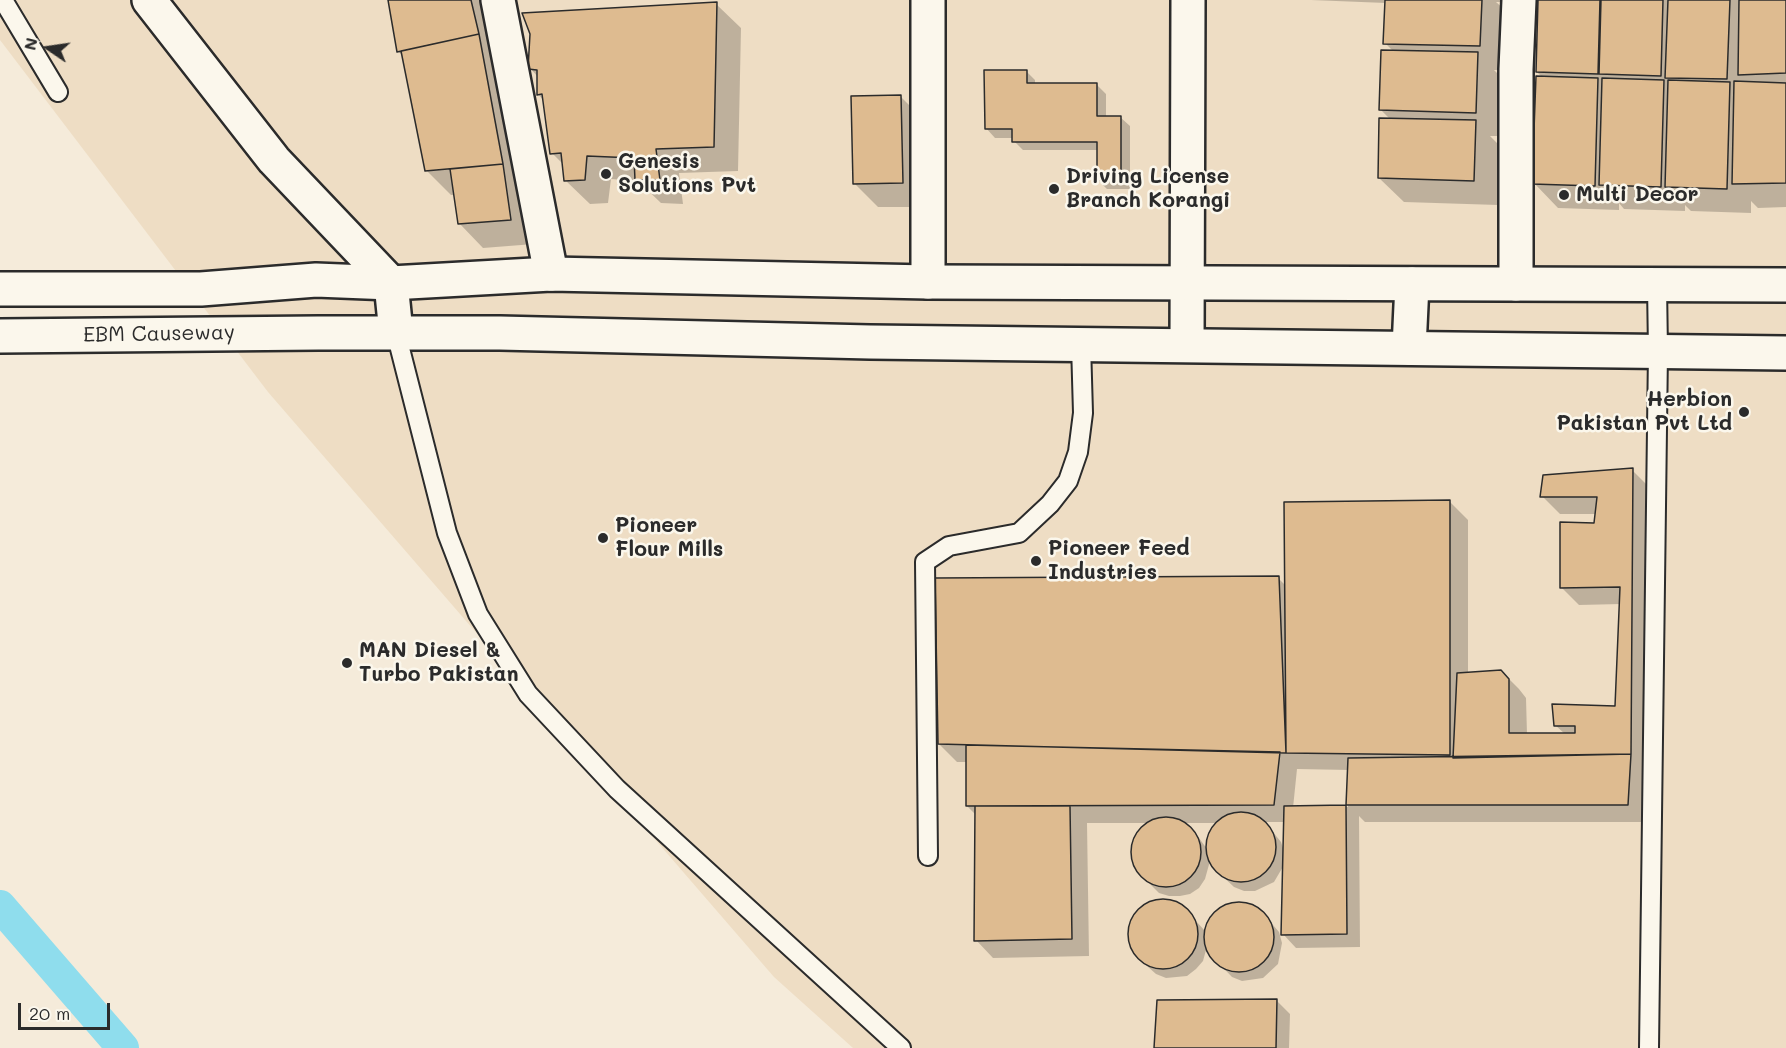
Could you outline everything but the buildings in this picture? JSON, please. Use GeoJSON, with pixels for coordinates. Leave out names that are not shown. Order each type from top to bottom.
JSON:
{"type":"FeatureCollection","features":[{"type":"Feature","properties":{"kind":"main road"},"geometry":{"type":"LineString","coordinates":[[149,0],[274,160],[391,283],[396,333]]}},
{"type":"Feature","properties":{"kind":"main road"},"geometry":{"type":"LineString","coordinates":[[498,0],[551,274]]}},
{"type":"Feature","properties":{"kind":"main road"},"geometry":{"type":"LineString","coordinates":[[928,0],[928,282]]}},
{"type":"Feature","properties":{"kind":"main road"},"geometry":{"type":"LineString","coordinates":[[1187,345],[1188,0]]}},
{"type":"Feature","properties":{"kind":"main road"},"geometry":{"type":"LineString","coordinates":[[1516,284],[1516,69],[1519,0]]}},
{"type":"Feature","properties":{"kind":"main road"},"geometry":{"type":"LineString","coordinates":[[0,289],[201,289],[316,280],[391,283],[551,274],[928,282],[1786,285]]}},
{"type":"Feature","properties":{"kind":"main road"},"geometry":{"type":"LineString","coordinates":[[1409,348],[1412,284]]}},
{"type":"Feature","properties":{"kind":"main road","name":"EBM Causeway"},"geometry":{"type":"LineString","coordinates":[[0,336],[500,333],[870,342],[1786,352]]}},
{"type":"Feature","properties":{"kind":"lane"},"geometry":{"type":"LineString","coordinates":[[3,0],[58,92]]}},
{"type":"Feature","properties":{"kind":"lane"},"geometry":{"type":"LineString","coordinates":[[1649,1048],[1657,285]]}},
{"type":"Feature","properties":{"kind":"lane"},"geometry":{"type":"LineString","coordinates":[[396,333],[447,533],[478,615],[528,694],[617,789],[902,1048]]}},
{"type":"Feature","properties":{"kind":"lane"},"geometry":{"type":"LineString","coordinates":[[928,856],[925,562],[948,546],[1019,533],[1050,504],[1068,481],[1078,452],[1083,413],[1081,344]]}},
{"type":"Feature","properties":{"kind":"shaded area"},"geometry":{"type":"Polygon","coordinates":[[[0,0],[1786,0],[1786,1048],[853,1048],[774,977],[268,392],[0,40],[0,0]]]}},
{"type":"Feature","properties":{"kind":"waterway"},"geometry":{"type":"LineString","coordinates":[[0,906],[123,1048]]}},
{"type":"Feature","properties":{"kind":"place","name":"Genesis Solutions Pvt"},"geometry":{"type":"Point","coordinates":[606,174]}},
{"type":"Feature","properties":{"kind":"place","name":"Driving License Branch Korangi"},"geometry":{"type":"Point","coordinates":[1054,189]}},
{"type":"Feature","properties":{"kind":"place","name":"Multi Decor"},"geometry":{"type":"Point","coordinates":[1564,195]}},
{"type":"Feature","properties":{"kind":"place","name":"Herbion Pakistan Pvt Ltd"},"geometry":{"type":"Point","coordinates":[1744,412]}},
{"type":"Feature","properties":{"kind":"place","name":"Pioneer Flour Mills"},"geometry":{"type":"Point","coordinates":[603,538]}},
{"type":"Feature","properties":{"kind":"place","name":"Pioneer Feed Industries"},"geometry":{"type":"Point","coordinates":[1036,561]}},
{"type":"Feature","properties":{"kind":"place","name":"MAN Diesel & Turbo Pakistan"},"geometry":{"type":"Point","coordinates":[347,663]}}]}
